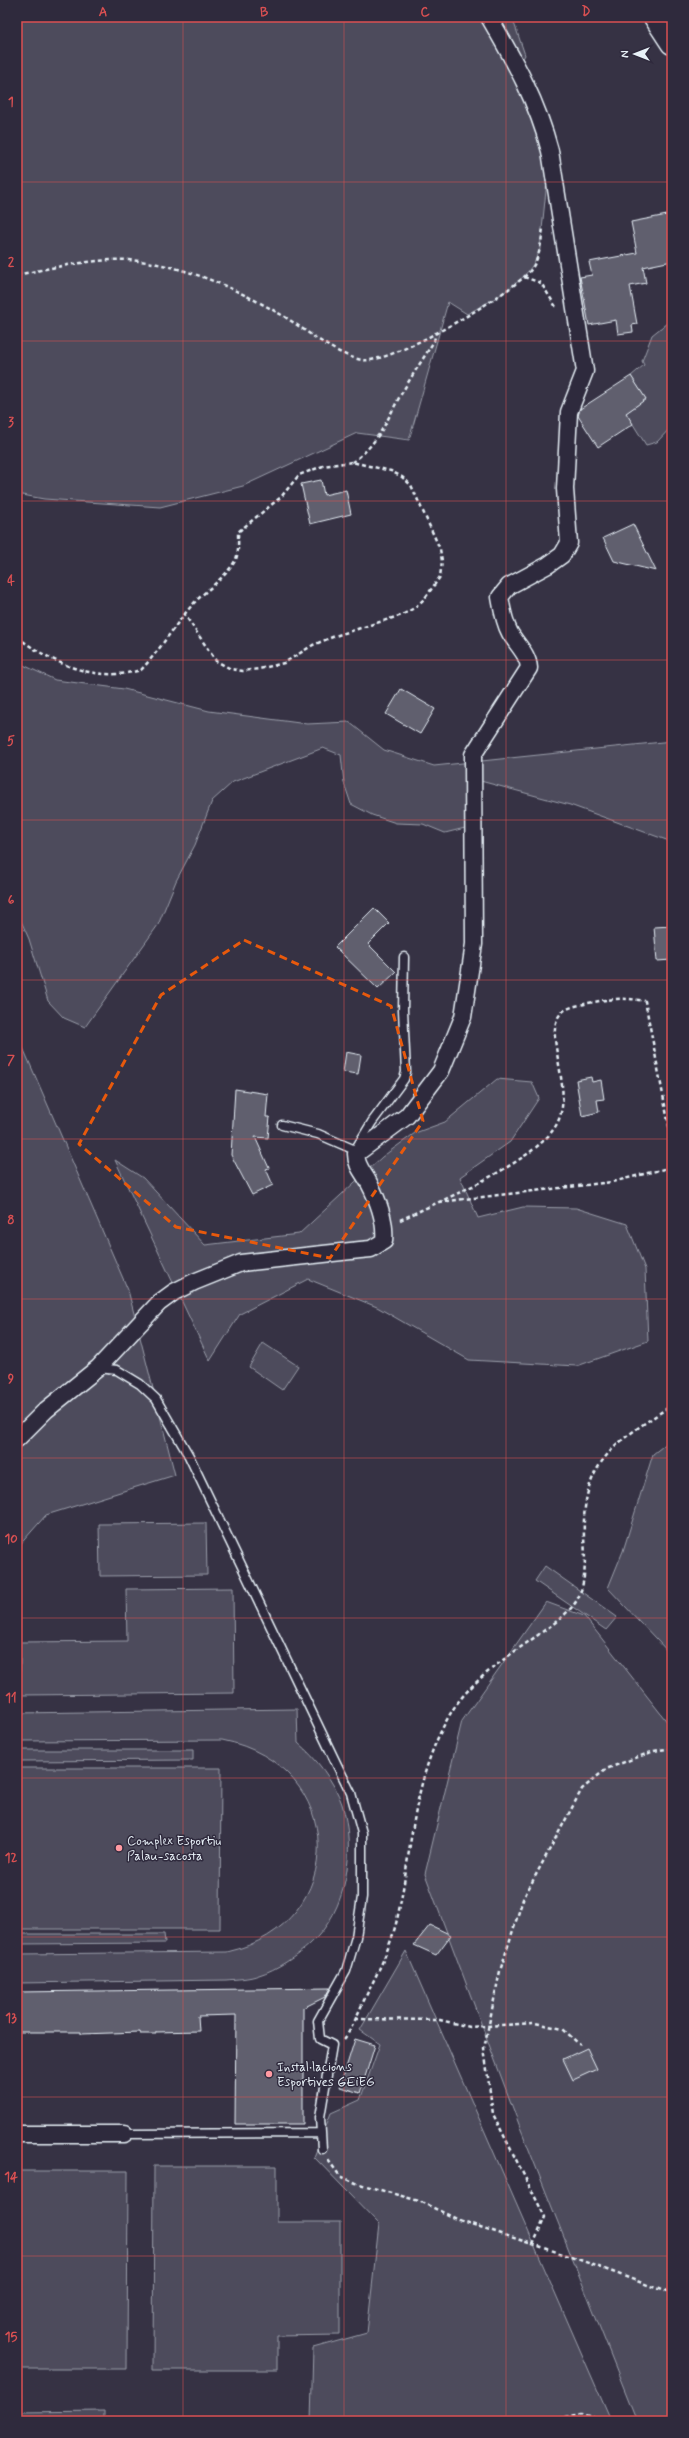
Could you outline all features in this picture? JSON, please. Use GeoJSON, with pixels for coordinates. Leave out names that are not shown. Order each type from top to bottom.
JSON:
{"type":"FeatureCollection","features":[{"type":"Feature","properties":{"kind":"highway"},"geometry":{"type":"LineString","coordinates":[[655,17],[672,43]]}},
{"type":"Feature","properties":{"kind":"street"},"geometry":{"type":"LineString","coordinates":[[17,1438],[46,1410],[98,1368],[159,1303],[194,1282],[241,1263],[371,1249],[384,1241],[385,1227],[369,1183],[357,1164],[356,1152],[407,1116],[441,1071],[463,1018],[474,944],[473,755],[529,668],[529,659],[510,632],[502,611],[500,597],[509,586],[548,566],[562,555],[569,543],[565,489],[569,412],[585,371],[550,151],[543,124],[518,67],[489,17]]}},
{"type":"Feature","properties":{"kind":"street"},"geometry":{"type":"LineString","coordinates":[[17,2134],[124,2134]]}},
{"type":"Feature","properties":{"kind":"lane"},"geometry":{"type":"LineString","coordinates":[[282,1125],[318,1134],[356,1152],[372,1122],[404,1079],[406,1072],[403,1010],[404,956]]}},
{"type":"Feature","properties":{"kind":"lane"},"geometry":{"type":"LineString","coordinates":[[98,1368],[117,1370],[140,1384],[156,1398],[189,1456],[350,1794],[362,1833],[362,1897],[356,1937],[346,1971],[318,2021],[320,2039],[332,2045],[320,2117],[322,2149]]}},
{"type":"Feature","properties":{"kind":"lane"},"geometry":{"type":"LineString","coordinates":[[124,2134],[321,2133]]}},
{"type":"Feature","properties":{"kind":"path"},"geometry":{"type":"LineString","coordinates":[[17,276],[63,266],[128,260],[173,267],[252,298],[325,343],[364,361],[402,351],[483,305],[524,277]]}},
{"type":"Feature","properties":{"kind":"path"},"geometry":{"type":"LineString","coordinates":[[352,462],[369,448],[383,428],[434,341],[436,332]]}},
{"type":"Feature","properties":{"kind":"path"},"geometry":{"type":"LineString","coordinates":[[17,637],[40,653],[70,668],[105,675],[129,674],[141,670],[195,602],[218,582],[236,558],[238,532],[281,497],[299,475],[322,466],[352,462],[390,471],[402,477],[411,485],[440,549],[442,561],[440,577],[425,598],[416,607],[402,615],[313,645],[284,663],[243,671],[231,669],[216,661],[185,615]]}},
{"type":"Feature","properties":{"kind":"path"},"geometry":{"type":"LineString","coordinates":[[385,1227],[516,1162],[535,1150],[548,1137],[560,1117],[564,1099],[554,1035],[558,1018],[566,1009],[576,1006],[625,997],[645,1001],[672,1142]]}},
{"type":"Feature","properties":{"kind":"path"},"geometry":{"type":"LineString","coordinates":[[437,1202],[612,1182],[672,1167]]}},
{"type":"Feature","properties":{"kind":"path"},"geometry":{"type":"LineString","coordinates":[[332,2045],[345,2039],[383,1961],[398,1917],[418,1792],[428,1758],[449,1715],[462,1697],[501,1661],[546,1629],[577,1600],[584,1567],[583,1519],[585,1498],[591,1476],[623,1439],[672,1405]]}},
{"type":"Feature","properties":{"kind":"path"},"geometry":{"type":"LineString","coordinates":[[533,2245],[545,2217],[493,2114],[484,2048],[500,1971],[523,1899],[582,1789],[606,1769],[654,1751],[672,1748]]}},
{"type":"Feature","properties":{"kind":"path"},"geometry":{"type":"LineString","coordinates":[[355,2019],[440,2020],[470,2027],[535,2023],[563,2029],[580,2045]]}},
{"type":"Feature","properties":{"kind":"path"},"geometry":{"type":"LineString","coordinates":[[322,2149],[333,2170],[340,2176],[367,2188],[419,2201],[459,2220],[572,2257],[672,2294]]}},
{"type":"Feature","properties":{"kind":"path"},"geometry":{"type":"LineString","coordinates":[[545,2421],[582,2414],[609,2421]]}},
{"type":"Feature","properties":{"kind":"highlighted area"},"geometry":{"type":"Polygon","coordinates":[[[244,940],[391,1006],[423,1121],[330,1258],[176,1227],[79,1144],[161,995],[244,940]]]}},
{"type":"Feature","properties":{"kind":"shaded area"},"geometry":{"type":"Polygon","coordinates":[[[17,17],[512,17],[525,55],[518,67],[550,151],[540,249],[529,271],[510,288],[489,302],[467,314],[448,302],[409,440],[357,433],[243,486],[160,507],[44,499],[17,494],[17,17]]]}},
{"type":"Feature","properties":{"kind":"shaded area"},"geometry":{"type":"Polygon","coordinates":[[[672,319],[672,426],[657,442],[646,445],[626,413],[646,399],[631,376],[644,365],[642,361],[652,335],[672,319]]]}},
{"type":"Feature","properties":{"kind":"shaded area"},"geometry":{"type":"Polygon","coordinates":[[[17,662],[55,680],[124,689],[209,711],[307,724],[349,722],[384,750],[434,766],[672,741],[672,842],[570,805],[473,779],[473,826],[445,833],[423,824],[396,823],[372,815],[351,804],[344,783],[341,755],[323,748],[233,782],[212,801],[195,845],[176,881],[158,925],[85,1027],[64,1018],[48,1001],[29,939],[17,912],[17,662]]]}},
{"type":"Feature","properties":{"kind":"shaded area"},"geometry":{"type":"Polygon","coordinates":[[[17,1034],[128,1290],[175,1475],[46,1515],[17,1548],[17,1034]]]}},
{"type":"Feature","properties":{"kind":"shaded area"},"geometry":{"type":"Polygon","coordinates":[[[497,1079],[532,1082],[539,1098],[510,1142],[460,1177],[478,1218],[523,1207],[576,1208],[627,1224],[645,1269],[648,1341],[577,1366],[469,1360],[377,1307],[308,1279],[240,1314],[210,1361],[115,1160],[143,1178],[205,1245],[299,1234],[382,1157],[415,1133],[445,1122],[497,1079]]]}},
{"type":"Feature","properties":{"kind":"shaded area"},"geometry":{"type":"Polygon","coordinates":[[[263,1343],[298,1366],[282,1390],[249,1367],[263,1343]]]}},
{"type":"Feature","properties":{"kind":"shaded area"},"geometry":{"type":"Polygon","coordinates":[[[672,1439],[672,1656],[608,1588],[623,1551],[653,1454],[672,1439]]]}},
{"type":"Feature","properties":{"kind":"shaded area"},"geometry":{"type":"Polygon","coordinates":[[[206,1523],[207,1575],[100,1576],[99,1524],[206,1523]]]}},
{"type":"Feature","properties":{"kind":"shaded area"},"geometry":{"type":"Polygon","coordinates":[[[545,1566],[617,1617],[606,1630],[535,1581],[545,1566]]]}},
{"type":"Feature","properties":{"kind":"shaded area"},"geometry":{"type":"Polygon","coordinates":[[[233,1588],[234,1693],[20,1695],[20,1642],[127,1641],[126,1589],[233,1588]]]}},
{"type":"Feature","properties":{"kind":"shaded area"},"geometry":{"type":"Polygon","coordinates":[[[546,1602],[584,1616],[672,1728],[672,2421],[637,2421],[520,2127],[425,1874],[462,1721],[546,1602]]]}},
{"type":"Feature","properties":{"kind":"shaded area"},"geometry":{"type":"Polygon","coordinates":[[[297,1709],[298,1743],[318,1763],[339,1795],[346,1822],[348,1840],[346,1878],[341,1897],[333,1915],[323,1930],[310,1944],[293,1958],[279,1966],[266,1973],[247,1978],[226,1980],[17,1983],[17,1954],[227,1952],[268,1936],[296,1911],[313,1879],[318,1845],[312,1811],[293,1780],[263,1755],[222,1740],[17,1741],[17,1713],[297,1709]]]}},
{"type":"Feature","properties":{"kind":"shaded area"},"geometry":{"type":"Polygon","coordinates":[[[17,1750],[193,1750],[193,1760],[17,1761],[17,1750]]]}},
{"type":"Feature","properties":{"kind":"shaded area","name":"Complex Esportiu Palau-sacosta"},"geometry":{"type":"Polygon","coordinates":[[[17,1768],[221,1768],[220,1929],[17,1929],[17,1768]]]}},
{"type":"Feature","properties":{"kind":"shaded area"},"geometry":{"type":"Polygon","coordinates":[[[17,1934],[164,1934],[165,1943],[17,1944],[17,1934]]]}},
{"type":"Feature","properties":{"kind":"shaded area"},"geometry":{"type":"Polygon","coordinates":[[[406,1951],[611,2421],[311,2421],[313,2348],[367,2333],[379,2224],[314,2157],[331,2113],[360,2100],[380,2044],[360,2030],[406,1951]]]}},
{"type":"Feature","properties":{"kind":"shaded area"},"geometry":{"type":"Polygon","coordinates":[[[154,2166],[277,2166],[277,2222],[340,2222],[340,2335],[277,2336],[277,2370],[153,2370],[154,2166]]]}},
{"type":"Feature","properties":{"kind":"shaded area"},"geometry":{"type":"Polygon","coordinates":[[[17,2171],[128,2171],[127,2369],[17,2369],[17,2171]]]}},
{"type":"Feature","properties":{"kind":"shaded area"},"geometry":{"type":"Polygon","coordinates":[[[104,2411],[104,2421],[17,2421],[17,2412],[104,2411]]]}},
{"type":"Feature","properties":{"kind":"building"},"geometry":{"type":"Polygon","coordinates":[[[672,214],[672,261],[643,267],[646,283],[630,286],[637,324],[632,325],[633,332],[618,334],[616,320],[589,325],[580,277],[592,275],[589,262],[637,253],[631,222],[672,214]]]}},
{"type":"Feature","properties":{"kind":"building"},"geometry":{"type":"Polygon","coordinates":[[[631,376],[646,399],[626,413],[633,424],[598,447],[578,416],[580,409],[631,376]]]}},
{"type":"Feature","properties":{"kind":"building"},"geometry":{"type":"Polygon","coordinates":[[[321,480],[324,495],[346,490],[351,514],[310,524],[301,484],[321,480]]]}},
{"type":"Feature","properties":{"kind":"building"},"geometry":{"type":"Polygon","coordinates":[[[633,524],[656,571],[614,561],[603,538],[633,524]]]}},
{"type":"Feature","properties":{"kind":"building"},"geometry":{"type":"Polygon","coordinates":[[[401,689],[435,709],[420,734],[386,714],[401,689]]]}},
{"type":"Feature","properties":{"kind":"building"},"geometry":{"type":"Polygon","coordinates":[[[374,908],[389,923],[368,944],[396,972],[378,989],[335,947],[374,908]]]}},
{"type":"Feature","properties":{"kind":"building"},"geometry":{"type":"Polygon","coordinates":[[[672,926],[672,960],[657,961],[654,927],[672,926]]]}},
{"type":"Feature","properties":{"kind":"building"},"geometry":{"type":"Polygon","coordinates":[[[346,1052],[361,1055],[358,1074],[343,1072],[346,1052]]]}},
{"type":"Feature","properties":{"kind":"building"},"geometry":{"type":"Polygon","coordinates":[[[591,1077],[592,1082],[601,1080],[604,1099],[597,1100],[599,1112],[582,1116],[576,1080],[591,1077]]]}},
{"type":"Feature","properties":{"kind":"building"},"geometry":{"type":"Polygon","coordinates":[[[235,1089],[268,1094],[266,1117],[270,1117],[268,1138],[255,1137],[269,1168],[266,1169],[273,1185],[252,1195],[231,1155],[235,1089]]]}},
{"type":"Feature","properties":{"kind":"building"},"geometry":{"type":"Polygon","coordinates":[[[430,1925],[451,1935],[436,1955],[414,1945],[430,1925]]]}},
{"type":"Feature","properties":{"kind":"building"},"geometry":{"type":"Polygon","coordinates":[[[330,1988],[325,1997],[303,2008],[303,2124],[235,2124],[236,2015],[198,2016],[199,2031],[156,2032],[156,2034],[140,2034],[140,2032],[81,2034],[81,2032],[17,2032],[17,1992],[330,1988]]]}},
{"type":"Feature","properties":{"kind":"building"},"geometry":{"type":"Polygon","coordinates":[[[355,2039],[375,2045],[360,2093],[340,2087],[355,2039]]]}},
{"type":"Feature","properties":{"kind":"building"},"geometry":{"type":"Polygon","coordinates":[[[587,2048],[597,2069],[573,2080],[563,2059],[587,2048]]]}},
{"type":"Feature","properties":{"kind":"place","name":"Complex Esportiu Palau-sacosta"},"geometry":{"type":"Point","coordinates":[119,1848]}},
{"type":"Feature","properties":{"kind":"place","name":"Instal·lacions Esportives GEiEG"},"geometry":{"type":"Point","coordinates":[269,2074]}}]}
